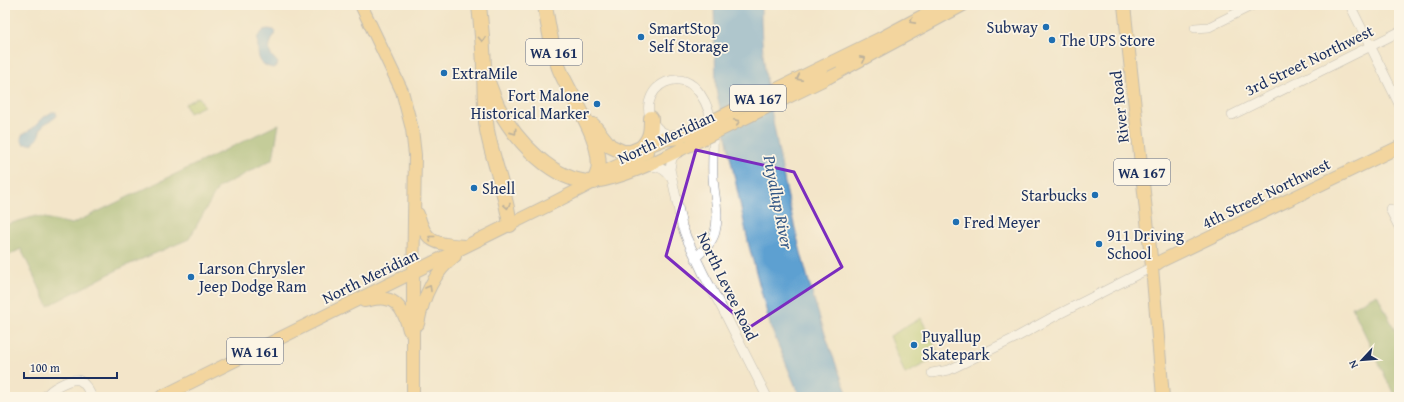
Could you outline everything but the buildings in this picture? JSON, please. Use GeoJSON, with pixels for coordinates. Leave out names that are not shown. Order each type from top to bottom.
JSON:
{"type":"FeatureCollection","features":[{"type":"Feature","properties":{"kind":"highway"},"geometry":{"type":"LineString","coordinates":[[479,5],[487,128],[496,168],[503,186],[510,225]]}},
{"type":"Feature","properties":{"kind":"highway","name":"WA 161"},"geometry":{"type":"LineString","coordinates":[[545,5],[547,24],[553,50],[560,69],[586,122],[598,155],[598,170],[594,182]]}},
{"type":"Feature","properties":{"kind":"highway","name":"WA 167"},"geometry":{"type":"LineString","coordinates":[[484,72],[498,106],[516,135],[530,150],[555,171],[583,182],[594,182]]}},
{"type":"Feature","properties":{"kind":"highway","name":"WA 167"},"geometry":{"type":"LineString","coordinates":[[573,96],[598,132],[610,146],[623,152],[631,152],[663,139],[683,142]]}},
{"type":"Feature","properties":{"kind":"highway"},"geometry":{"type":"LineString","coordinates":[[642,148],[650,138],[651,118]]}},
{"type":"Feature","properties":{"kind":"main road"},"geometry":{"type":"LineString","coordinates":[[361,5],[397,78],[408,108],[414,148],[415,201],[413,272],[413,397]]}},
{"type":"Feature","properties":{"kind":"main road","name":"North Meridian"},"geometry":{"type":"LineString","coordinates":[[594,182],[611,180],[645,166],[683,142],[834,61],[944,5]]}},
{"type":"Feature","properties":{"kind":"main road","name":"North Meridian"},"geometry":{"type":"LineString","coordinates":[[161,397],[510,225],[594,182],[606,171],[683,142],[829,77],[964,5]]}},
{"type":"Feature","properties":{"kind":"main road","name":"River Road"},"geometry":{"type":"LineString","coordinates":[[1124,5],[1152,267],[1163,397]]}},
{"type":"Feature","properties":{"kind":"main road","name":"4th Street Northwest"},"geometry":{"type":"LineString","coordinates":[[1152,267],[1399,147]]}},
{"type":"Feature","properties":{"kind":"main road"},"geometry":{"type":"LineString","coordinates":[[415,201],[422,228],[431,239],[444,245],[468,246]]}},
{"type":"Feature","properties":{"kind":"main road"},"geometry":{"type":"LineString","coordinates":[[413,352],[422,305],[427,290],[440,270],[452,258],[468,246]]}},
{"type":"Feature","properties":{"kind":"main road"},"geometry":{"type":"LineString","coordinates":[[349,304],[384,298],[395,304],[401,310],[408,329],[413,373]]}},
{"type":"Feature","properties":{"kind":"street"},"geometry":{"type":"LineString","coordinates":[[1195,28],[1209,27],[1254,5]]}},
{"type":"Feature","properties":{"kind":"street"},"geometry":{"type":"LineString","coordinates":[[1350,5],[1399,104]]}},
{"type":"Feature","properties":{"kind":"street","name":"3rd Street Northwest"},"geometry":{"type":"LineString","coordinates":[[1232,115],[1399,32]]}},
{"type":"Feature","properties":{"kind":"street"},"geometry":{"type":"LineString","coordinates":[[683,142],[667,135],[657,128],[651,118],[649,105],[653,93],[663,84],[676,80],[688,83],[699,91],[707,108],[713,132],[713,178],[718,211],[717,221],[713,239],[696,258]]}},
{"type":"Feature","properties":{"kind":"street","name":"North Levee Road"},"geometry":{"type":"LineString","coordinates":[[683,142],[670,162],[670,169],[682,226],[696,258],[767,397]]}},
{"type":"Feature","properties":{"kind":"street"},"geometry":{"type":"LineString","coordinates":[[645,166],[653,166],[663,169],[668,174],[674,185]]}},
{"type":"Feature","properties":{"kind":"street"},"geometry":{"type":"LineString","coordinates":[[1390,209],[1399,227]]}},
{"type":"Feature","properties":{"kind":"street","name":"4th Street Northwest"},"geometry":{"type":"LineString","coordinates":[[932,373],[948,370],[1009,341],[1152,267]]}},
{"type":"Feature","properties":{"kind":"street"},"geometry":{"type":"LineString","coordinates":[[45,397],[52,389],[70,380],[77,379],[83,382],[92,397]]}},
{"type":"Feature","properties":{"kind":"highlighted area"},"geometry":{"type":"Polygon","coordinates":[[[696,150],[794,172],[842,267],[750,327],[666,256],[696,150]]]}},
{"type":"Feature","properties":{"kind":"green space"},"geometry":{"type":"Polygon","coordinates":[[[199,97],[204,106],[189,113],[185,104],[199,97]]]}},
{"type":"Feature","properties":{"kind":"green space"},"geometry":{"type":"Polygon","coordinates":[[[279,124],[273,159],[218,188],[189,239],[121,268],[48,306],[21,249],[5,257],[5,225],[36,216],[72,224],[279,124]]]}},
{"type":"Feature","properties":{"kind":"green space"},"geometry":{"type":"Polygon","coordinates":[[[1377,294],[1399,338],[1399,397],[1395,397],[1352,307],[1377,294]]]}},
{"type":"Feature","properties":{"kind":"green space","name":"Puyallup Skatepark"},"geometry":{"type":"Polygon","coordinates":[[[921,318],[938,353],[942,355],[905,374],[890,336],[921,318]]]}},
{"type":"Feature","properties":{"kind":"water","name":"Puyallup River"},"geometry":{"type":"Polygon","coordinates":[[[714,5],[761,5],[763,55],[767,88],[789,204],[805,269],[815,302],[836,366],[849,397],[800,397],[771,328],[749,246],[716,89],[714,5]]]}},
{"type":"Feature","properties":{"kind":"water"},"geometry":{"type":"Polygon","coordinates":[[[268,29],[276,32],[270,46],[271,55],[278,63],[277,66],[273,68],[263,64],[258,54],[258,36],[264,30],[268,29]]]}},
{"type":"Feature","properties":{"kind":"water"},"geometry":{"type":"Polygon","coordinates":[[[52,112],[56,112],[57,116],[42,126],[38,139],[32,144],[24,144],[21,139],[22,135],[52,112]]]}},
{"type":"Feature","properties":{"kind":"place","name":"Subway"},"geometry":{"type":"Point","coordinates":[1046,27]}},
{"type":"Feature","properties":{"kind":"place","name":"SmartStop Self Storage"},"geometry":{"type":"Point","coordinates":[641,37]}},
{"type":"Feature","properties":{"kind":"place","name":"The UPS Store"},"geometry":{"type":"Point","coordinates":[1052,40]}},
{"type":"Feature","properties":{"kind":"place","name":"ExtraMile"},"geometry":{"type":"Point","coordinates":[444,73]}},
{"type":"Feature","properties":{"kind":"place","name":"Fort Malone Historical Marker"},"geometry":{"type":"Point","coordinates":[597,104]}},
{"type":"Feature","properties":{"kind":"place","name":"Shell"},"geometry":{"type":"Point","coordinates":[474,188]}},
{"type":"Feature","properties":{"kind":"place","name":"Starbucks"},"geometry":{"type":"Point","coordinates":[1095,195]}},
{"type":"Feature","properties":{"kind":"place","name":"Fred Meyer"},"geometry":{"type":"Point","coordinates":[956,222]}},
{"type":"Feature","properties":{"kind":"place","name":"911 Driving School"},"geometry":{"type":"Point","coordinates":[1099,244]}},
{"type":"Feature","properties":{"kind":"place","name":"Larson Chrysler Jeep Dodge Ram"},"geometry":{"type":"Point","coordinates":[191,277]}},
{"type":"Feature","properties":{"kind":"place","name":"Puyallup Skatepark"},"geometry":{"type":"Point","coordinates":[914,345]}}]}
